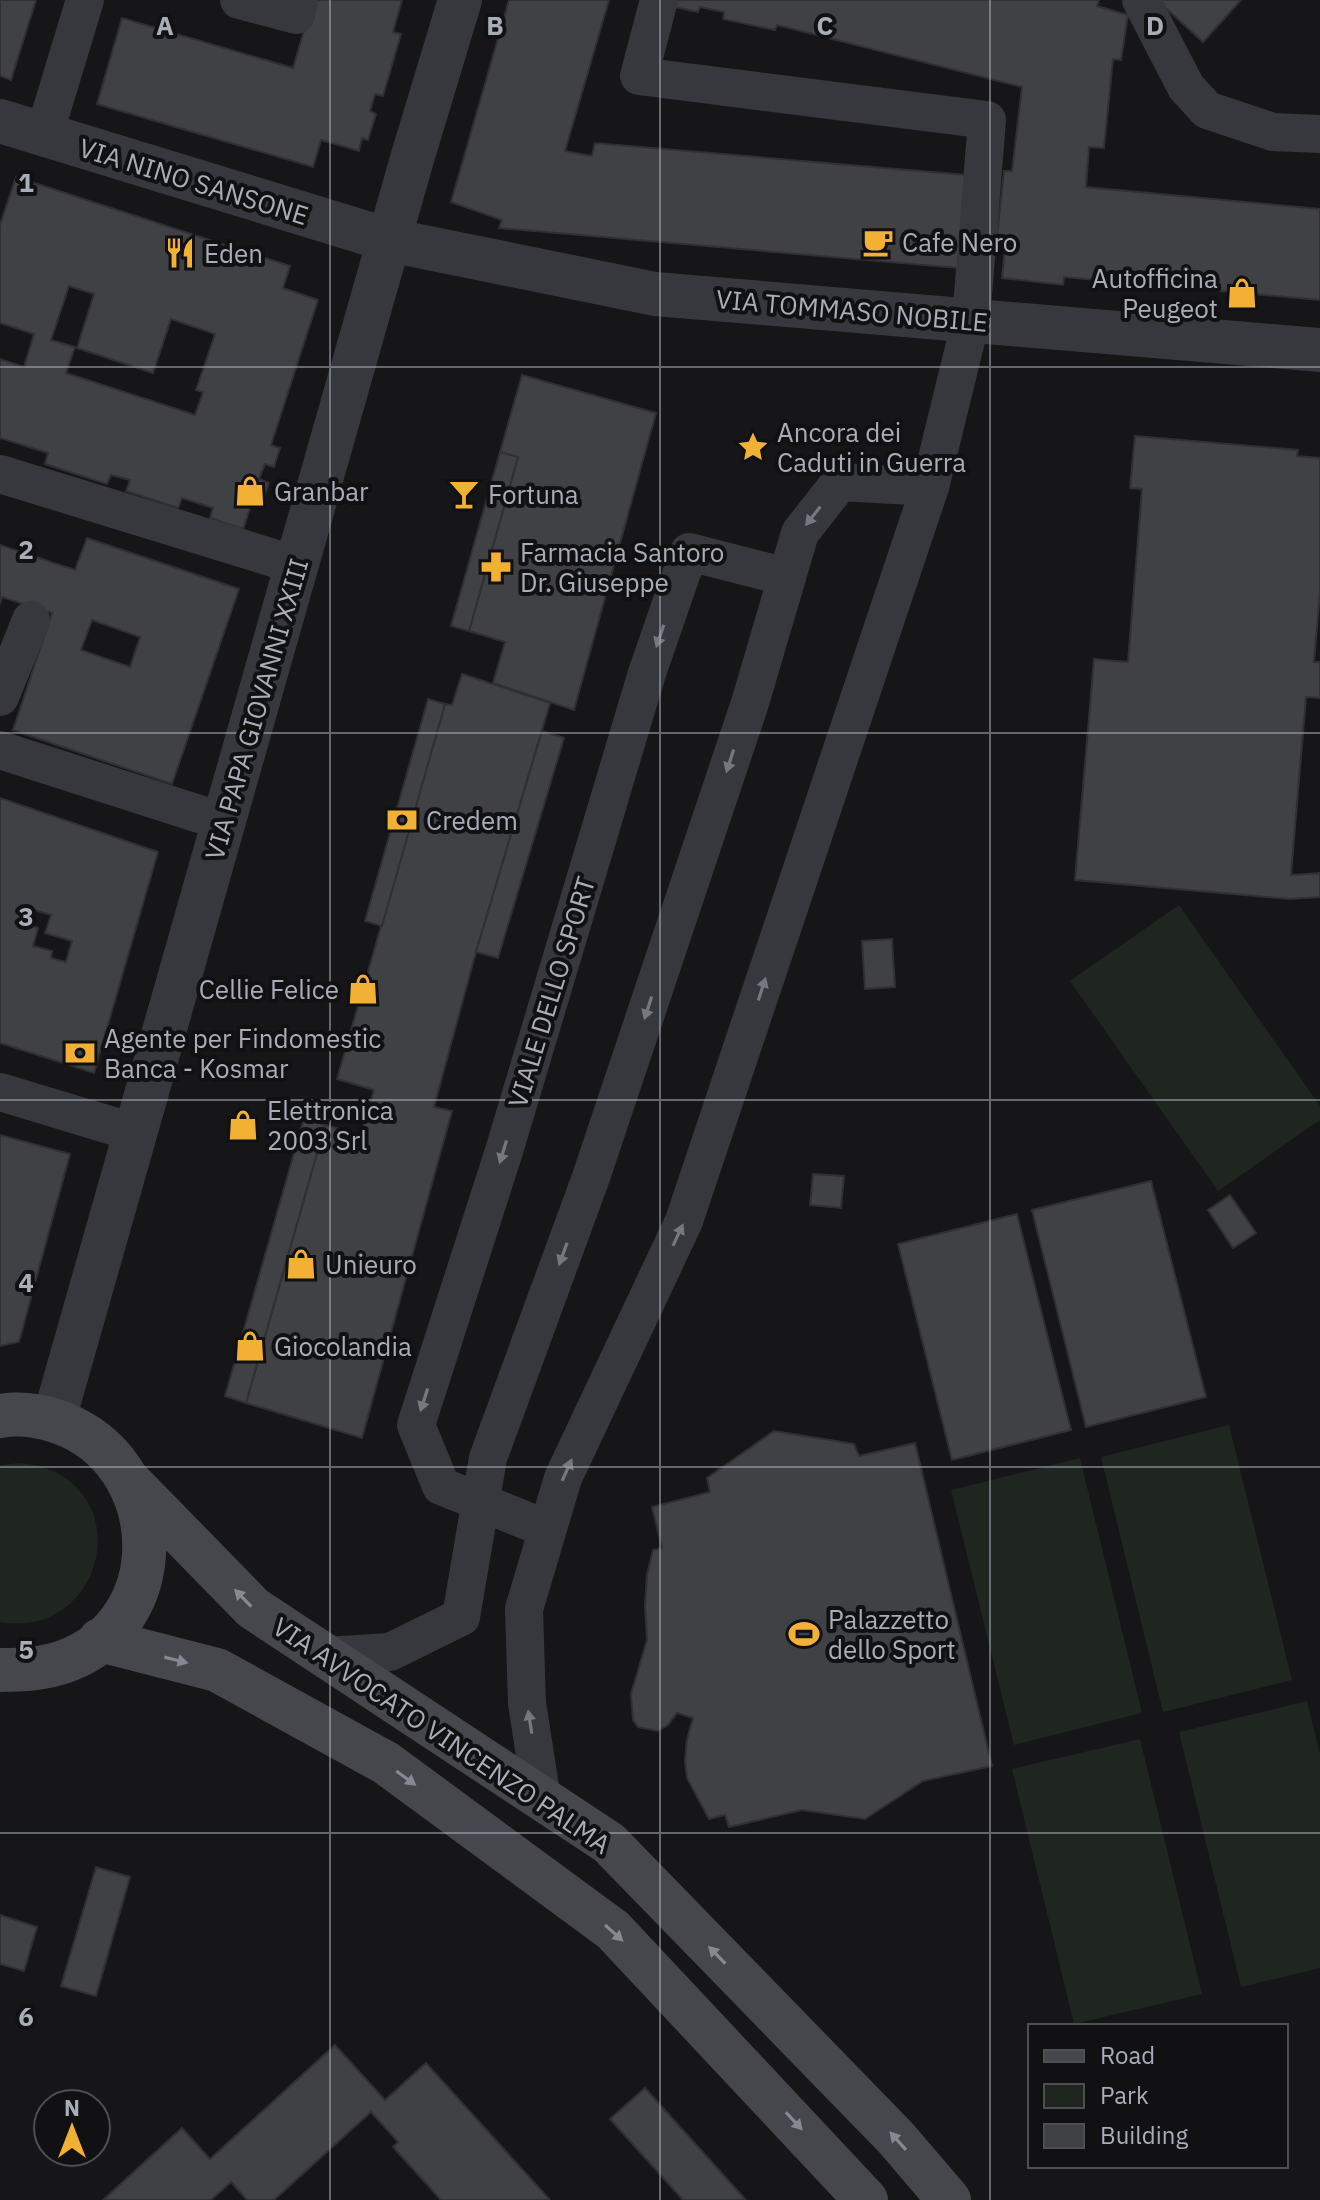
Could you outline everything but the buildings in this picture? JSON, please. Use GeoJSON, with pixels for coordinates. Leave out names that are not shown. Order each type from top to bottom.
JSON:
{"type":"FeatureCollection","features":[{"type":"Feature","properties":{"kind":"main road"},"geometry":{"type":"LineString","coordinates":[[0,1416],[13,1414],[54,1419],[84,1434],[110,1455],[130,1482],[141,1509],[145,1537],[143,1567],[134,1594],[120,1620],[100,1640],[69,1660],[34,1670],[0,1670]]}},
{"type":"Feature","properties":{"kind":"main road","name":"VIA AVVOCATO VINCENZO PALMA"},"geometry":{"type":"LineString","coordinates":[[130,1482],[253,1608],[609,1843],[896,2138],[949,2200]]}},
{"type":"Feature","properties":{"kind":"main road","name":"VIA AVVOCATO VINCENZO PALMA"},"geometry":{"type":"LineString","coordinates":[[100,1640],[217,1670],[386,1763],[613,1930],[866,2200]]}},
{"type":"Feature","properties":{"kind":"street"},"geometry":{"type":"LineString","coordinates":[[44,135],[85,0]]}},
{"type":"Feature","properties":{"kind":"street"},"geometry":{"type":"LineString","coordinates":[[239,0],[296,15],[299,0]]}},
{"type":"Feature","properties":{"kind":"street","name":"VIA PAPA GIOVANNI XXIII"},"geometry":{"type":"LineString","coordinates":[[54,1419],[460,0]]}},
{"type":"Feature","properties":{"kind":"street"},"geometry":{"type":"LineString","coordinates":[[542,1800],[527,1703],[524,1609],[563,1478],[684,1221],[930,487],[971,320],[987,120],[639,76],[659,0]]}},
{"type":"Feature","properties":{"kind":"street"},"geometry":{"type":"LineString","coordinates":[[1141,0],[1186,87],[1207,110],[1273,132],[1320,134]]}},
{"type":"Feature","properties":{"kind":"street","name":"VIA NINO SANSONE"},"geometry":{"type":"LineString","coordinates":[[0,121],[389,240]]}},
{"type":"Feature","properties":{"kind":"street","name":"VIA TOMMASO NOBILE"},"geometry":{"type":"LineString","coordinates":[[389,240],[655,294],[1320,350]]}},
{"type":"Feature","properties":{"kind":"street"},"geometry":{"type":"LineString","coordinates":[[0,474],[296,565]]}},
{"type":"Feature","properties":{"kind":"street"},"geometry":{"type":"LineString","coordinates":[[326,1656],[390,1652],[461,1617],[488,1458],[590,1180],[750,703],[800,533],[840,482],[930,487]]}},
{"type":"Feature","properties":{"kind":"street","name":"VIALE DELLO SPORT"},"geometry":{"type":"LineString","coordinates":[[547,1529],[441,1486],[416,1425],[504,1151],[647,673],[689,552],[787,577]]}},
{"type":"Feature","properties":{"kind":"street"},"geometry":{"type":"LineString","coordinates":[[0,697],[31,620]]}},
{"type":"Feature","properties":{"kind":"street"},"geometry":{"type":"LineString","coordinates":[[0,750],[224,822]]}},
{"type":"Feature","properties":{"kind":"street"},"geometry":{"type":"LineString","coordinates":[[0,1092],[136,1133]]}},
{"type":"Feature","properties":{"kind":"green space"},"geometry":{"type":"Polygon","coordinates":[[[1179,905],[1320,1106],[1320,1120],[1218,1191],[1070,981],[1179,905]]]}},
{"type":"Feature","properties":{"kind":"green space"},"geometry":{"type":"Polygon","coordinates":[[[1229,1425],[1292,1680],[1163,1712],[1101,1457],[1229,1425]]]}},
{"type":"Feature","properties":{"kind":"green space"},"geometry":{"type":"Polygon","coordinates":[[[1080,1458],[1142,1713],[1014,1745],[951,1490],[1080,1458]]]}},
{"type":"Feature","properties":{"kind":"green space"},"geometry":{"type":"Polygon","coordinates":[[[20,1463],[45,1468],[74,1485],[91,1508],[98,1536],[94,1564],[82,1590],[62,1610],[34,1622],[0,1622],[0,1465],[20,1463]]]}},
{"type":"Feature","properties":{"kind":"green space"},"geometry":{"type":"Polygon","coordinates":[[[1307,1701],[1320,1754],[1320,1968],[1241,1987],[1179,1732],[1307,1701]]]}},
{"type":"Feature","properties":{"kind":"green space"},"geometry":{"type":"Polygon","coordinates":[[[1140,1739],[1202,1994],[1074,2024],[1012,1769],[1140,1739]]]}},
{"type":"Feature","properties":{"kind":"place","name":"Cafe Nero"},"geometry":{"type":"Point","coordinates":[878,242]}},
{"type":"Feature","properties":{"kind":"place","name":"Eden"},"geometry":{"type":"Point","coordinates":[180,253]}},
{"type":"Feature","properties":{"kind":"place","name":"Autofficina Peugeot"},"geometry":{"type":"Point","coordinates":[1242,293]}},
{"type":"Feature","properties":{"kind":"place","name":"Ancora dei Caduti in Guerra"},"geometry":{"type":"Point","coordinates":[753,447]}},
{"type":"Feature","properties":{"kind":"place","name":"Granbar"},"geometry":{"type":"Point","coordinates":[250,491]}},
{"type":"Feature","properties":{"kind":"place","name":"Fortuna"},"geometry":{"type":"Point","coordinates":[464,494]}},
{"type":"Feature","properties":{"kind":"place","name":"Farmacia Santoro Dr. Giuseppe"},"geometry":{"type":"Point","coordinates":[496,567]}},
{"type":"Feature","properties":{"kind":"place","name":"Credem"},"geometry":{"type":"Point","coordinates":[402,820]}},
{"type":"Feature","properties":{"kind":"place","name":"Cellie Felice"},"geometry":{"type":"Point","coordinates":[363,989]}},
{"type":"Feature","properties":{"kind":"place","name":"Agente per Findomestic Banca - Kosmar"},"geometry":{"type":"Point","coordinates":[80,1053]}},
{"type":"Feature","properties":{"kind":"place","name":"Elettronica 2003 Srl"},"geometry":{"type":"Point","coordinates":[243,1125]}},
{"type":"Feature","properties":{"kind":"place","name":"Unieuro"},"geometry":{"type":"Point","coordinates":[301,1264]}},
{"type":"Feature","properties":{"kind":"place","name":"Giocolandia"},"geometry":{"type":"Point","coordinates":[250,1346]}},
{"type":"Feature","properties":{"kind":"place","name":"Palazzetto dello Sport"},"geometry":{"type":"Point","coordinates":[804,1634]}}]}
